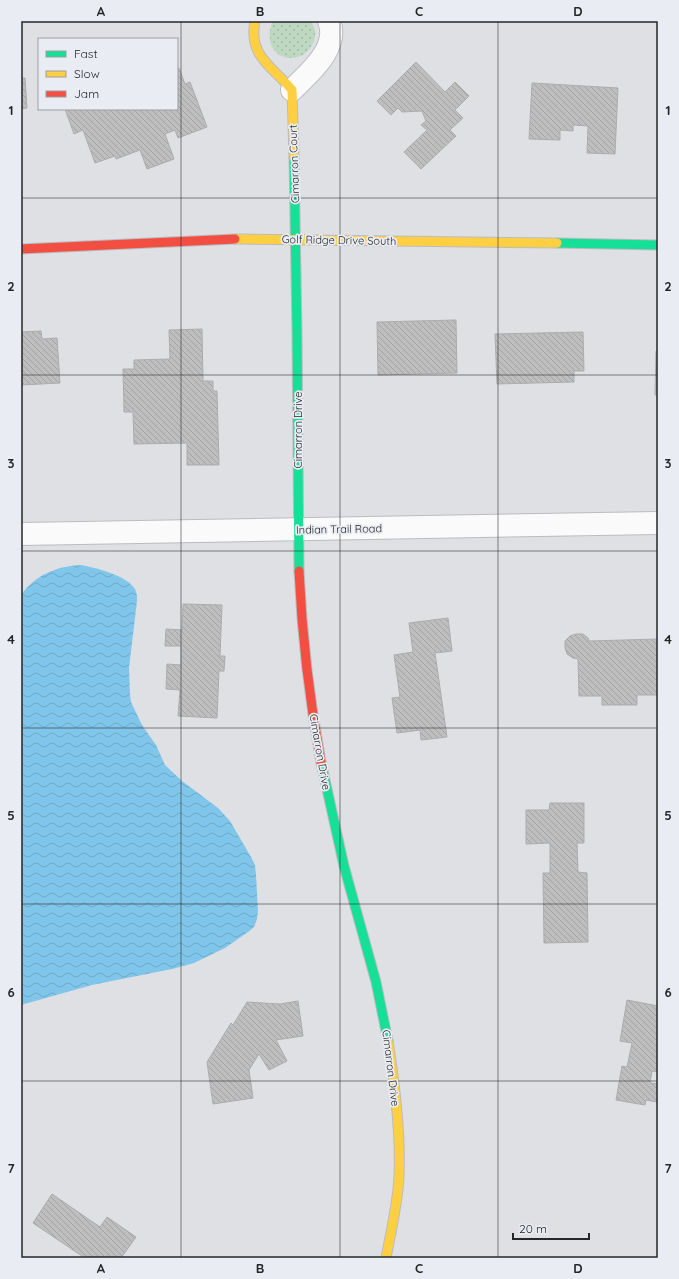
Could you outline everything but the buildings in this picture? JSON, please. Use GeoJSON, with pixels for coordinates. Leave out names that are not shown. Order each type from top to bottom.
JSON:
{"type":"FeatureCollection","features":[{"type":"Feature","properties":{"kind":"street"},"geometry":{"type":"LineString","coordinates":[[256,21],[253,30],[254,43],[258,53],[292,90],[309,73],[324,54],[331,39],[331,26],[329,21]]}},
{"type":"Feature","properties":{"kind":"street","name":"Cimarron Court"},"geometry":{"type":"LineString","coordinates":[[292,90],[296,239]]}},
{"type":"Feature","properties":{"kind":"street","name":"Golf Ridge Drive South"},"geometry":{"type":"LineString","coordinates":[[21,249],[224,239],[658,245]]}},
{"type":"Feature","properties":{"kind":"street","name":"Cimarron Drive"},"geometry":{"type":"LineString","coordinates":[[296,239],[300,584],[304,639],[313,716],[325,786],[379,996],[386,1029],[394,1084],[399,1178],[386,1258]]}},
{"type":"Feature","properties":{"kind":"street","name":"Indian Trail Road"},"geometry":{"type":"LineString","coordinates":[[21,534],[658,523]]}},
{"type":"Feature","properties":{"kind":"green space"},"geometry":{"type":"Polygon","coordinates":[[[273,21],[311,21],[315,30],[315,35],[310,49],[302,55],[292,58],[285,57],[275,51],[270,40],[273,21]]]}},
{"type":"Feature","properties":{"kind":"water"},"geometry":{"type":"Polygon","coordinates":[[[81,565],[118,576],[131,584],[135,589],[137,601],[129,668],[131,702],[142,725],[156,745],[165,765],[182,781],[218,808],[230,821],[251,857],[255,865],[256,875],[257,919],[254,927],[248,932],[225,948],[194,963],[172,969],[92,985],[21,1005],[21,595],[33,582],[47,573],[63,567],[81,565]]]}},
{"type":"Feature","properties":{"kind":"traffic: fast"},"geometry":{"type":"LineString","coordinates":[[294,157],[299,571]]}},
{"type":"Feature","properties":{"kind":"traffic: fast"},"geometry":{"type":"LineString","coordinates":[[557,243],[658,245]]}},
{"type":"Feature","properties":{"kind":"traffic: fast"},"geometry":{"type":"LineString","coordinates":[[321,762],[344,866],[376,982],[388,1041]]}},
{"type":"Feature","properties":{"kind":"traffic: slow"},"geometry":{"type":"LineString","coordinates":[[255,21],[254,33],[258,52],[263,60],[292,90],[294,157]]}},
{"type":"Feature","properties":{"kind":"traffic: slow"},"geometry":{"type":"LineString","coordinates":[[235,239],[557,243]]}},
{"type":"Feature","properties":{"kind":"traffic: slow"},"geometry":{"type":"LineString","coordinates":[[386,1258],[394,1217],[399,1176],[397,1108],[388,1041]]}},
{"type":"Feature","properties":{"kind":"traffic: jam"},"geometry":{"type":"LineString","coordinates":[[21,249],[235,239]]}},
{"type":"Feature","properties":{"kind":"traffic: jam"},"geometry":{"type":"LineString","coordinates":[[299,571],[307,666],[321,762]]}}]}
